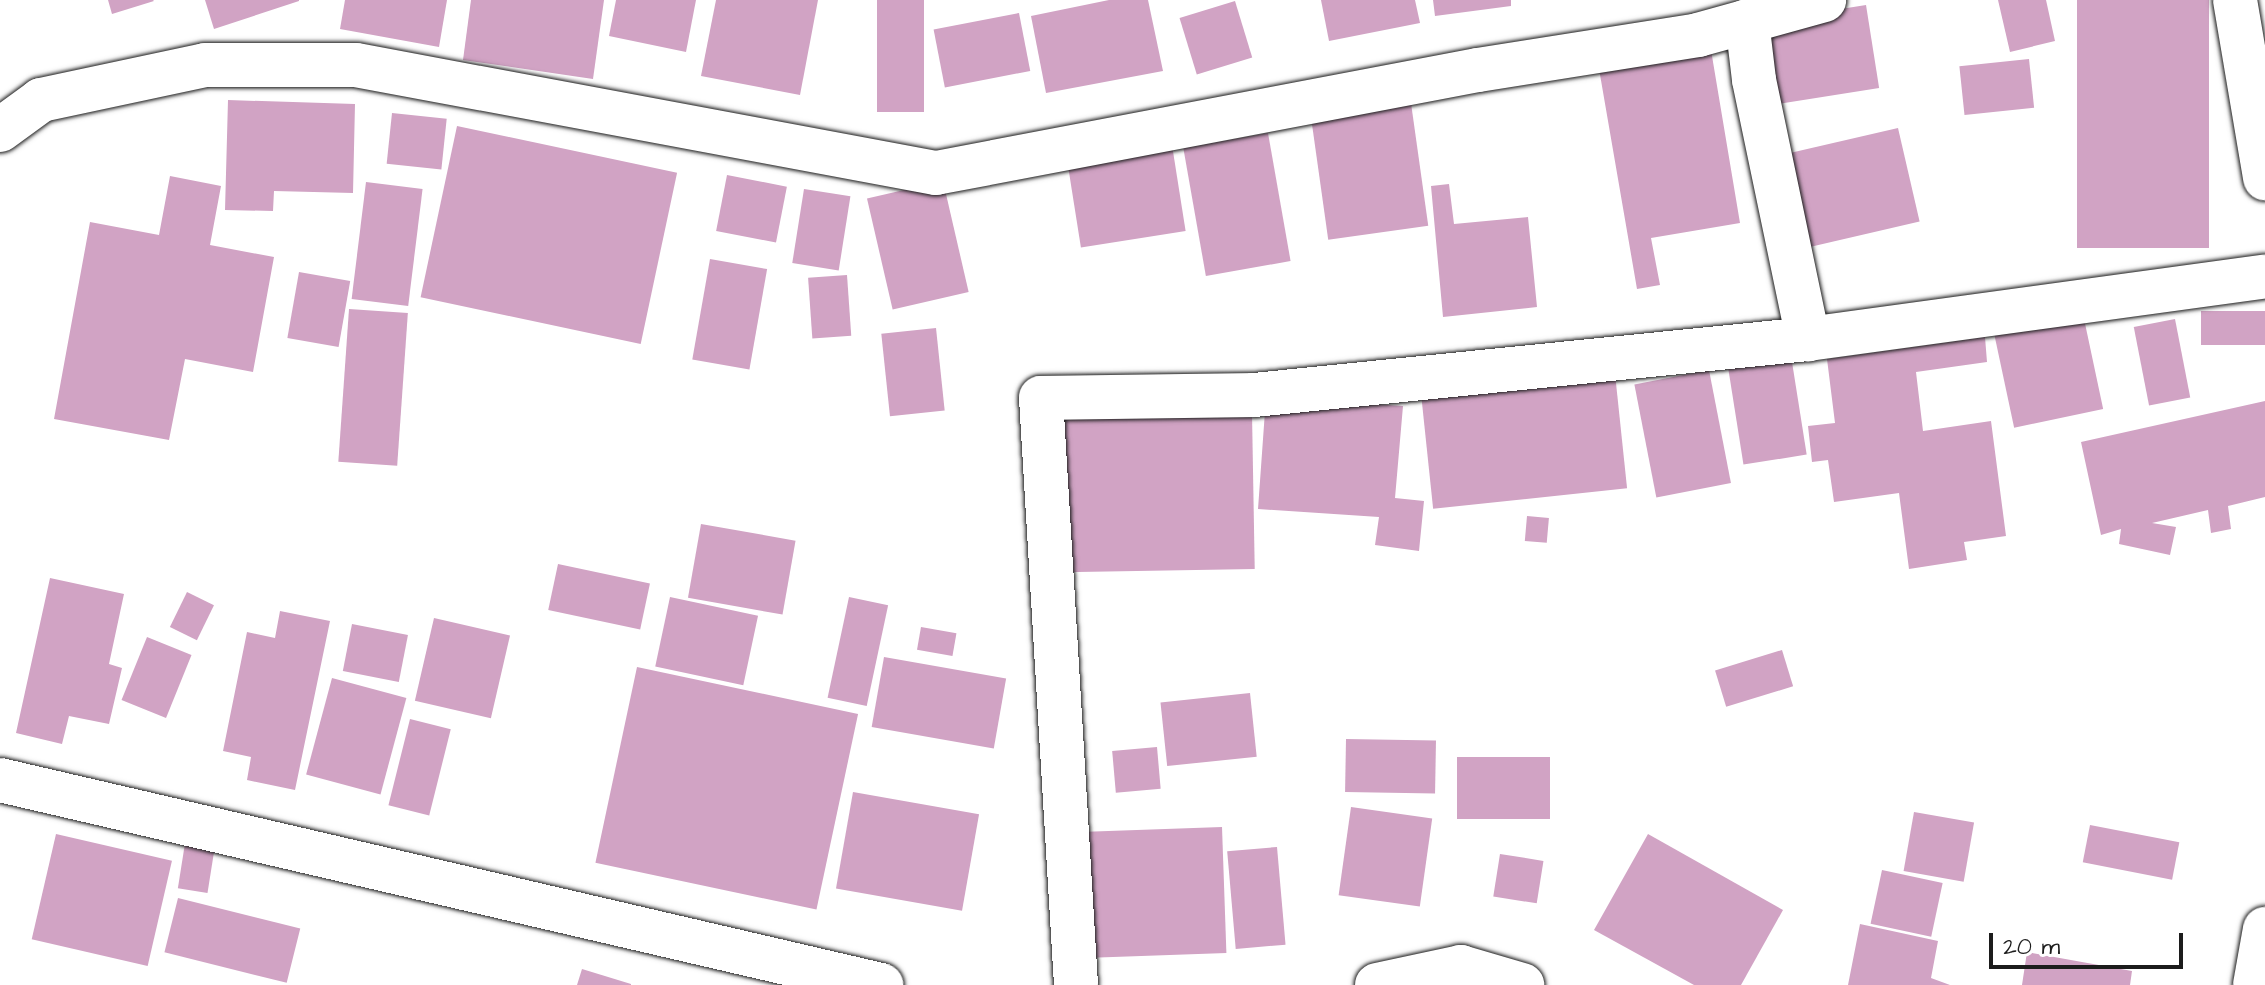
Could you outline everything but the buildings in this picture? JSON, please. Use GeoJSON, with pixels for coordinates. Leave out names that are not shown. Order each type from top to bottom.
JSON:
{"type":"FeatureCollection","features":[{"type":"Feature","properties":{"kind":"street"},"geometry":{"type":"LineString","coordinates":[[0,130],[21,99],[205,65],[356,65],[936,173],[1478,70],[1694,17],[1747,21],[1824,0]]}},
{"type":"Feature","properties":{"kind":"street"},"geometry":{"type":"LineString","coordinates":[[2235,0],[2265,178]]}},
{"type":"Feature","properties":{"kind":"street"},"geometry":{"type":"LineString","coordinates":[[1747,21],[1754,80],[1808,339]]}},
{"type":"Feature","properties":{"kind":"street"},"geometry":{"type":"LineString","coordinates":[[1076,985],[1041,398],[1254,395],[1808,339],[2265,276]]}},
{"type":"Feature","properties":{"kind":"street"},"geometry":{"type":"LineString","coordinates":[[0,780],[881,985]]}},
{"type":"Feature","properties":{"kind":"street"},"geometry":{"type":"LineString","coordinates":[[2255,985],[2265,929]]}},
{"type":"Feature","properties":{"kind":"street"},"geometry":{"type":"LineString","coordinates":[[1377,985],[1461,967],[1522,985]]}}]}
